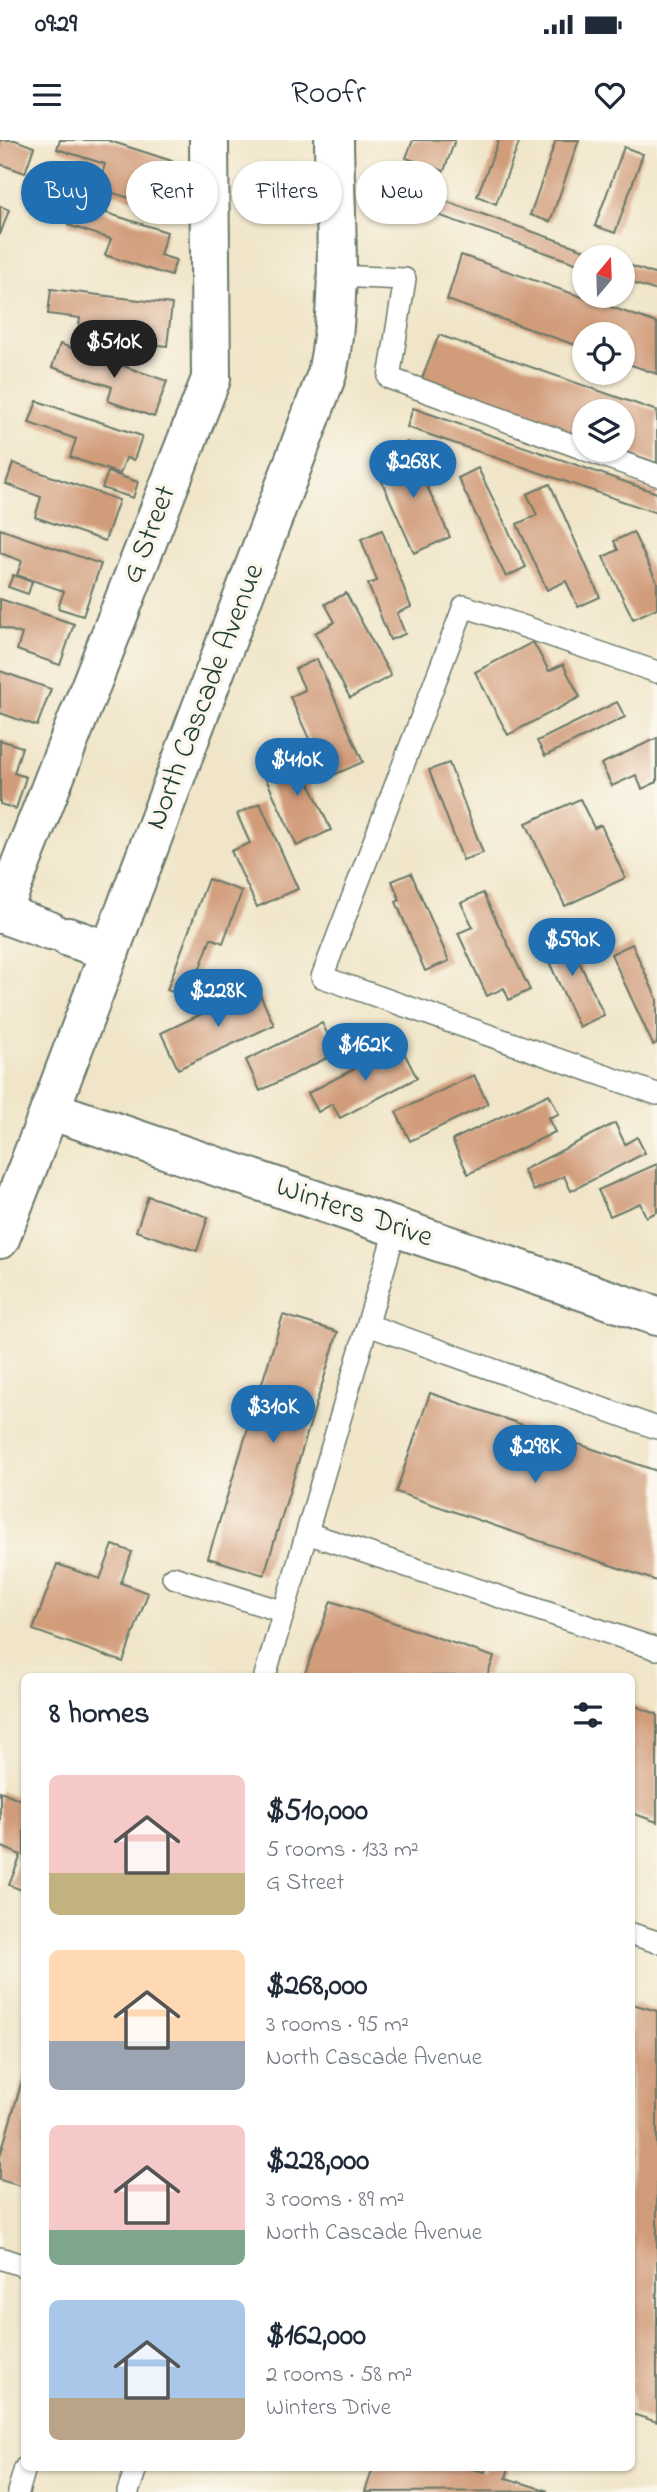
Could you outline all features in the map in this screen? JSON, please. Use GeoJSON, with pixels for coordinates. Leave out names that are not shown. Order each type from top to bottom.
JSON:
{"type":"FeatureCollection","features":[{"type":"Feature","properties":{"kind":"street","name":"G Street"},"geometry":{"type":"LineString","coordinates":[[0,915],[211,379],[209,140]]}},
{"type":"Feature","properties":{"kind":"street","name":"North Cascade Avenue"},"geometry":{"type":"LineString","coordinates":[[0,1239],[327,374],[334,338],[336,276],[334,140]]}},
{"type":"Feature","properties":{"kind":"street"},"geometry":{"type":"LineString","coordinates":[[0,915],[110,951]]}},
{"type":"Feature","properties":{"kind":"street","name":"Winters Drive"},"geometry":{"type":"LineString","coordinates":[[50,1110],[657,1316]]}},
{"type":"Feature","properties":{"kind":"lane"},"geometry":{"type":"LineString","coordinates":[[336,276],[405,279],[389,379],[572,444]]}},
{"type":"Feature","properties":{"kind":"lane"},"geometry":{"type":"LineString","coordinates":[[621,462],[657,475]]}},
{"type":"Feature","properties":{"kind":"lane"},"geometry":{"type":"LineString","coordinates":[[657,672],[464,606],[322,977],[657,1094]]}},
{"type":"Feature","properties":{"kind":"lane"},"geometry":{"type":"LineString","coordinates":[[266,1673],[396,1227]]}},
{"type":"Feature","properties":{"kind":"lane"},"geometry":{"type":"LineString","coordinates":[[368,1325],[657,1428]]}},
{"type":"Feature","properties":{"kind":"lane"},"geometry":{"type":"LineString","coordinates":[[307,1532],[657,1649]]}},
{"type":"Feature","properties":{"kind":"lane"},"geometry":{"type":"LineString","coordinates":[[173,1577],[284,1612]]}},
{"type":"Feature","properties":{"kind":"lane"},"geometry":{"type":"LineString","coordinates":[[635,1935],[657,1942]]}},
{"type":"Feature","properties":{"kind":"lane"},"geometry":{"type":"LineString","coordinates":[[0,2258],[21,2265]]}},
{"type":"Feature","properties":{"kind":"lane"},"geometry":{"type":"LineString","coordinates":[[18,2492],[24,2471]]}},
{"type":"Feature","properties":{"kind":"lane"},"geometry":{"type":"LineString","coordinates":[[128,2492],[135,2471]]}},
{"type":"Feature","properties":{"kind":"building"},"geometry":{"type":"Polygon","coordinates":[[[0,140],[15,140],[34,147],[29,161],[21,161],[21,172],[0,164],[0,140]]]}},
{"type":"Feature","properties":{"kind":"building"},"geometry":{"type":"Polygon","coordinates":[[[60,140],[107,140],[172,161],[126,161],[126,197],[112,192],[112,161],[95,161],[57,149],[60,140]]]}},
{"type":"Feature","properties":{"kind":"building"},"geometry":{"type":"Polygon","coordinates":[[[413,140],[455,140],[447,163],[406,158],[413,140]]]}},
{"type":"Feature","properties":{"kind":"building"},"geometry":{"type":"Polygon","coordinates":[[[499,140],[520,140],[496,204],[477,196],[499,140]]]}},
{"type":"Feature","properties":{"kind":"building"},"geometry":{"type":"Polygon","coordinates":[[[556,140],[579,140],[550,222],[530,215],[556,140]]]}},
{"type":"Feature","properties":{"kind":"building"},"geometry":{"type":"Polygon","coordinates":[[[624,147],[643,154],[615,233],[595,226],[624,147]]]}},
{"type":"Feature","properties":{"kind":"building"},"geometry":{"type":"Polygon","coordinates":[[[447,202],[572,245],[572,262],[447,218],[447,202]]]}},
{"type":"Feature","properties":{"kind":"building"},"geometry":{"type":"Polygon","coordinates":[[[0,206],[9,210],[0,235],[0,206]]]}},
{"type":"Feature","properties":{"kind":"building"},"geometry":{"type":"Polygon","coordinates":[[[112,215],[126,219],[126,224],[142,224],[167,232],[160,255],[176,260],[171,276],[105,255],[111,239],[68,225],[112,224],[112,215]]]}},
{"type":"Feature","properties":{"kind":"building"},"geometry":{"type":"Polygon","coordinates":[[[461,255],[572,294],[572,308],[614,308],[657,323],[657,374],[635,366],[635,322],[572,322],[572,344],[447,300],[461,255]]]}},
{"type":"Feature","properties":{"kind":"building"},"geometry":{"type":"Polygon","coordinates":[[[635,267],[657,275],[657,291],[635,284],[635,267]]]}},
{"type":"Feature","properties":{"kind":"building"},"geometry":{"type":"Polygon","coordinates":[[[51,289],[172,304],[167,346],[133,342],[132,350],[77,343],[80,318],[48,314],[51,289]]]}},
{"type":"Feature","properties":{"kind":"building"},"geometry":{"type":"Polygon","coordinates":[[[439,335],[572,381],[572,385],[582,385],[623,399],[572,399],[572,434],[421,381],[439,335]]]}},
{"type":"Feature","properties":{"kind":"building"},"geometry":{"type":"Polygon","coordinates":[[[60,344],[167,381],[154,417],[108,401],[112,387],[52,367],[60,344]]]}},
{"type":"Feature","properties":{"kind":"building"},"geometry":{"type":"Polygon","coordinates":[[[37,401],[142,436],[134,460],[126,458],[120,474],[70,457],[76,439],[29,423],[37,401]]]}},
{"type":"Feature","properties":{"kind":"building"},"geometry":{"type":"Polygon","coordinates":[[[635,403],[657,411],[657,463],[635,455],[635,403]]]}},
{"type":"Feature","properties":{"kind":"building"},"geometry":{"type":"Polygon","coordinates":[[[413,408],[657,493],[657,513],[407,427],[413,408]]]}},
{"type":"Feature","properties":{"kind":"building"},"geometry":{"type":"Polygon","coordinates":[[[407,442],[450,537],[414,553],[378,473],[393,466],[387,452],[407,442]]]}},
{"type":"Feature","properties":{"kind":"building"},"geometry":{"type":"Polygon","coordinates":[[[13,463],[119,500],[105,541],[35,517],[41,497],[6,484],[13,463]]]}},
{"type":"Feature","properties":{"kind":"building"},"geometry":{"type":"Polygon","coordinates":[[[478,468],[526,567],[506,577],[458,478],[478,468]]]}},
{"type":"Feature","properties":{"kind":"building"},"geometry":{"type":"Polygon","coordinates":[[[108,472],[138,482],[133,498],[102,488],[108,472]]]}},
{"type":"Feature","properties":{"kind":"building"},"geometry":{"type":"Polygon","coordinates":[[[550,484],[600,597],[578,607],[566,581],[547,590],[517,524],[537,515],[527,494],[550,484]]]}},
{"type":"Feature","properties":{"kind":"building"},"geometry":{"type":"Polygon","coordinates":[[[0,529],[101,564],[83,616],[58,608],[64,591],[17,575],[22,561],[0,553],[0,529]]]}},
{"type":"Feature","properties":{"kind":"building"},"geometry":{"type":"Polygon","coordinates":[[[382,530],[411,607],[397,613],[405,634],[390,640],[368,584],[377,581],[361,539],[382,530]]]}},
{"type":"Feature","properties":{"kind":"building"},"geometry":{"type":"Polygon","coordinates":[[[633,532],[657,582],[657,608],[633,619],[603,557],[618,550],[614,541],[633,532]]]}},
{"type":"Feature","properties":{"kind":"building"},"geometry":{"type":"Polygon","coordinates":[[[13,575],[32,582],[28,594],[8,587],[13,575]]]}},
{"type":"Feature","properties":{"kind":"building"},"geometry":{"type":"Polygon","coordinates":[[[346,593],[391,676],[350,698],[315,633],[335,622],[325,604],[346,593]]]}},
{"type":"Feature","properties":{"kind":"building"},"geometry":{"type":"Polygon","coordinates":[[[0,599],[74,624],[60,665],[17,650],[22,634],[0,627],[0,599]]]}},
{"type":"Feature","properties":{"kind":"building"},"geometry":{"type":"Polygon","coordinates":[[[533,642],[549,671],[563,664],[580,697],[508,735],[475,672],[533,642]]]}},
{"type":"Feature","properties":{"kind":"building"},"geometry":{"type":"Polygon","coordinates":[[[317,659],[363,762],[327,778],[290,697],[305,690],[295,669],[317,659]]]}},
{"type":"Feature","properties":{"kind":"building"},"geometry":{"type":"Polygon","coordinates":[[[0,671],[51,689],[37,726],[0,713],[0,671]]]}},
{"type":"Feature","properties":{"kind":"building"},"geometry":{"type":"Polygon","coordinates":[[[617,702],[625,717],[545,756],[537,741],[617,702]]]}},
{"type":"Feature","properties":{"kind":"building"},"geometry":{"type":"Polygon","coordinates":[[[657,738],[657,782],[642,789],[636,775],[612,786],[601,764],[657,738]]]}},
{"type":"Feature","properties":{"kind":"building"},"geometry":{"type":"Polygon","coordinates":[[[0,740],[22,747],[14,773],[26,777],[16,809],[0,804],[0,740]]]}},
{"type":"Feature","properties":{"kind":"building"},"geometry":{"type":"Polygon","coordinates":[[[290,742],[331,830],[297,846],[266,779],[282,771],[273,750],[290,742]]]}},
{"type":"Feature","properties":{"kind":"building"},"geometry":{"type":"Polygon","coordinates":[[[449,763],[483,853],[463,860],[429,770],[449,763]]]}},
{"type":"Feature","properties":{"kind":"building"},"geometry":{"type":"Polygon","coordinates":[[[580,799],[594,828],[601,825],[625,878],[565,906],[526,823],[580,799]]]}},
{"type":"Feature","properties":{"kind":"building"},"geometry":{"type":"Polygon","coordinates":[[[260,803],[298,889],[257,907],[231,851],[250,843],[237,814],[260,803]]]}},
{"type":"Feature","properties":{"kind":"building"},"geometry":{"type":"Polygon","coordinates":[[[411,873],[449,961],[425,971],[396,902],[400,900],[392,881],[411,873]]]}},
{"type":"Feature","properties":{"kind":"building"},"geometry":{"type":"Polygon","coordinates":[[[208,879],[242,891],[223,943],[211,938],[189,998],[167,990],[208,879]]]}},
{"type":"Feature","properties":{"kind":"building"},"geometry":{"type":"Polygon","coordinates":[[[483,893],[530,990],[509,1000],[504,988],[487,996],[458,933],[473,927],[461,903],[483,893]]]}},
{"type":"Feature","properties":{"kind":"building"},"geometry":{"type":"Polygon","coordinates":[[[564,929],[604,1015],[579,1027],[539,940],[564,929]]]}},
{"type":"Feature","properties":{"kind":"building"},"geometry":{"type":"Polygon","coordinates":[[[632,944],[657,999],[657,1043],[653,1045],[611,954],[632,944]]]}},
{"type":"Feature","properties":{"kind":"building"},"geometry":{"type":"Polygon","coordinates":[[[257,988],[274,1025],[178,1069],[161,1033],[257,988]]]}},
{"type":"Feature","properties":{"kind":"building"},"geometry":{"type":"Polygon","coordinates":[[[322,1023],[337,1053],[260,1091],[246,1060],[322,1023]]]}},
{"type":"Feature","properties":{"kind":"building"},"geometry":{"type":"Polygon","coordinates":[[[400,1045],[417,1078],[340,1118],[332,1104],[318,1112],[308,1093],[400,1045]]]}},
{"type":"Feature","properties":{"kind":"building"},"geometry":{"type":"Polygon","coordinates":[[[474,1075],[488,1104],[410,1141],[396,1112],[474,1075]]]}},
{"type":"Feature","properties":{"kind":"building"},"geometry":{"type":"Polygon","coordinates":[[[549,1094],[559,1114],[548,1118],[555,1132],[468,1174],[452,1140],[549,1094]]]}},
{"type":"Feature","properties":{"kind":"building"},"geometry":{"type":"Polygon","coordinates":[[[615,1123],[625,1144],[637,1137],[645,1153],[571,1191],[564,1176],[534,1191],[523,1170],[615,1123]]]}},
{"type":"Feature","properties":{"kind":"building"},"geometry":{"type":"Polygon","coordinates":[[[657,1164],[657,1212],[646,1217],[640,1203],[610,1216],[598,1190],[657,1164]]]}},
{"type":"Feature","properties":{"kind":"building"},"geometry":{"type":"Polygon","coordinates":[[[148,1196],[208,1217],[197,1251],[136,1231],[148,1196]]]}},
{"type":"Feature","properties":{"kind":"building"},"geometry":{"type":"Polygon","coordinates":[[[283,1315],[338,1332],[264,1575],[208,1558],[283,1315]]]}},
{"type":"Feature","properties":{"kind":"building"},"geometry":{"type":"Polygon","coordinates":[[[430,1393],[657,1471],[657,1581],[396,1492],[430,1393]]]}},
{"type":"Feature","properties":{"kind":"building"},"geometry":{"type":"Polygon","coordinates":[[[113,1545],[132,1552],[121,1583],[148,1593],[123,1662],[33,1630],[57,1564],[100,1579],[113,1545]]]}},
{"type":"Feature","properties":{"kind":"building"},"geometry":{"type":"Polygon","coordinates":[[[331,1601],[494,1657],[488,1673],[305,1673],[331,1601]]]}},
{"type":"Feature","properties":{"kind":"building"},"geometry":{"type":"Polygon","coordinates":[[[635,1706],[657,1714],[657,1822],[635,1814],[635,1706]]]}},
{"type":"Feature","properties":{"kind":"building"},"geometry":{"type":"Polygon","coordinates":[[[0,1791],[21,1800],[21,1855],[0,1846],[0,1791]]]}},
{"type":"Feature","properties":{"kind":"building"},"geometry":{"type":"Polygon","coordinates":[[[21,1855],[21,1890],[9,1885],[21,1855]]]}},
{"type":"Feature","properties":{"kind":"building"},"geometry":{"type":"Polygon","coordinates":[[[635,2005],[657,2011],[657,2422],[635,2415],[635,2005]]]}},
{"type":"Feature","properties":{"kind":"building"},"geometry":{"type":"Polygon","coordinates":[[[21,2084],[21,2186],[0,2180],[0,2156],[21,2084]]]}},
{"type":"Feature","properties":{"kind":"building"},"geometry":{"type":"Polygon","coordinates":[[[372,2471],[508,2471],[506,2478],[548,2491],[365,2492],[372,2471]]]}}]}
